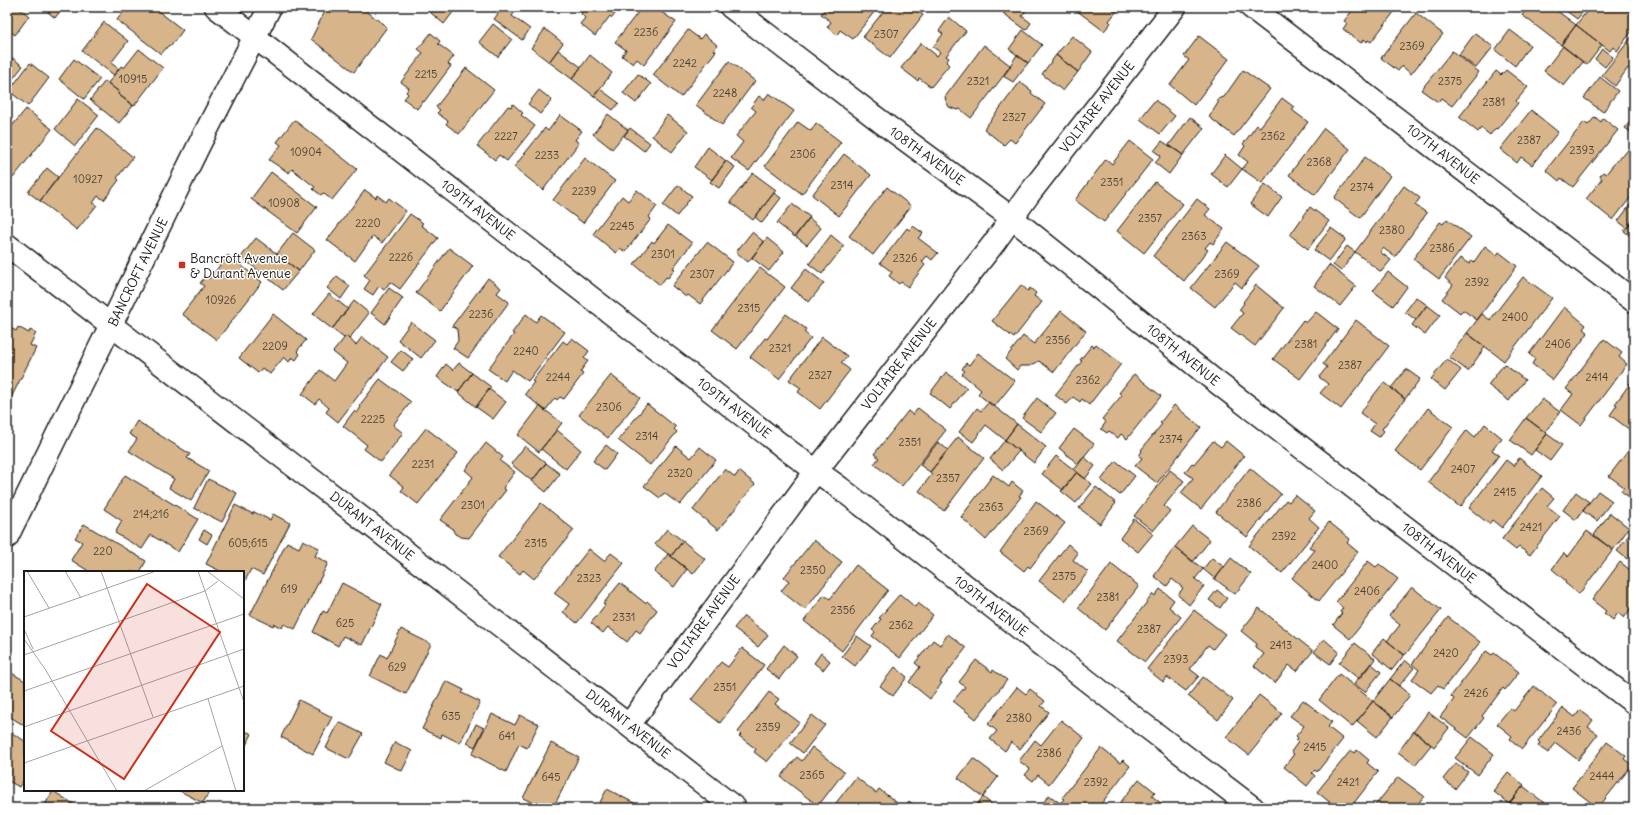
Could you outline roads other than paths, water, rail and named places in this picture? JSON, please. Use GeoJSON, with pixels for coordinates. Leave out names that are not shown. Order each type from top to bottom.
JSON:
{"type":"FeatureCollection","features":[{"type":"Feature","properties":{"kind":"street","name":"109TH AVENUE"},"geometry":{"type":"LineString","coordinates":[[216,7],[1253,808]]}},
{"type":"Feature","properties":{"kind":"street","name":"BANCROFT AVENUE"},"geometry":{"type":"LineString","coordinates":[[7,537],[200,145],[270,7]]}},
{"type":"Feature","properties":{"kind":"street","name":"108TH AVENUE"},"geometry":{"type":"LineString","coordinates":[[731,7],[888,128],[1012,218],[1210,377],[1634,703]]}},
{"type":"Feature","properties":{"kind":"street","name":"VOLTAIRE AVENUE"},"geometry":{"type":"LineString","coordinates":[[629,725],[816,470],[1175,7]]}},
{"type":"Feature","properties":{"kind":"street","name":"107TH AVENUE"},"geometry":{"type":"LineString","coordinates":[[1251,7],[1634,301]]}},
{"type":"Feature","properties":{"kind":"street","name":"DURANT AVENUE"},"geometry":{"type":"LineString","coordinates":[[7,245],[735,808]]}},
{"type":"Feature","properties":{"kind":"place","name":"Bancroft Avenue & Durant Avenue"},"geometry":{"type":"Point","coordinates":[182,265]}}]}
